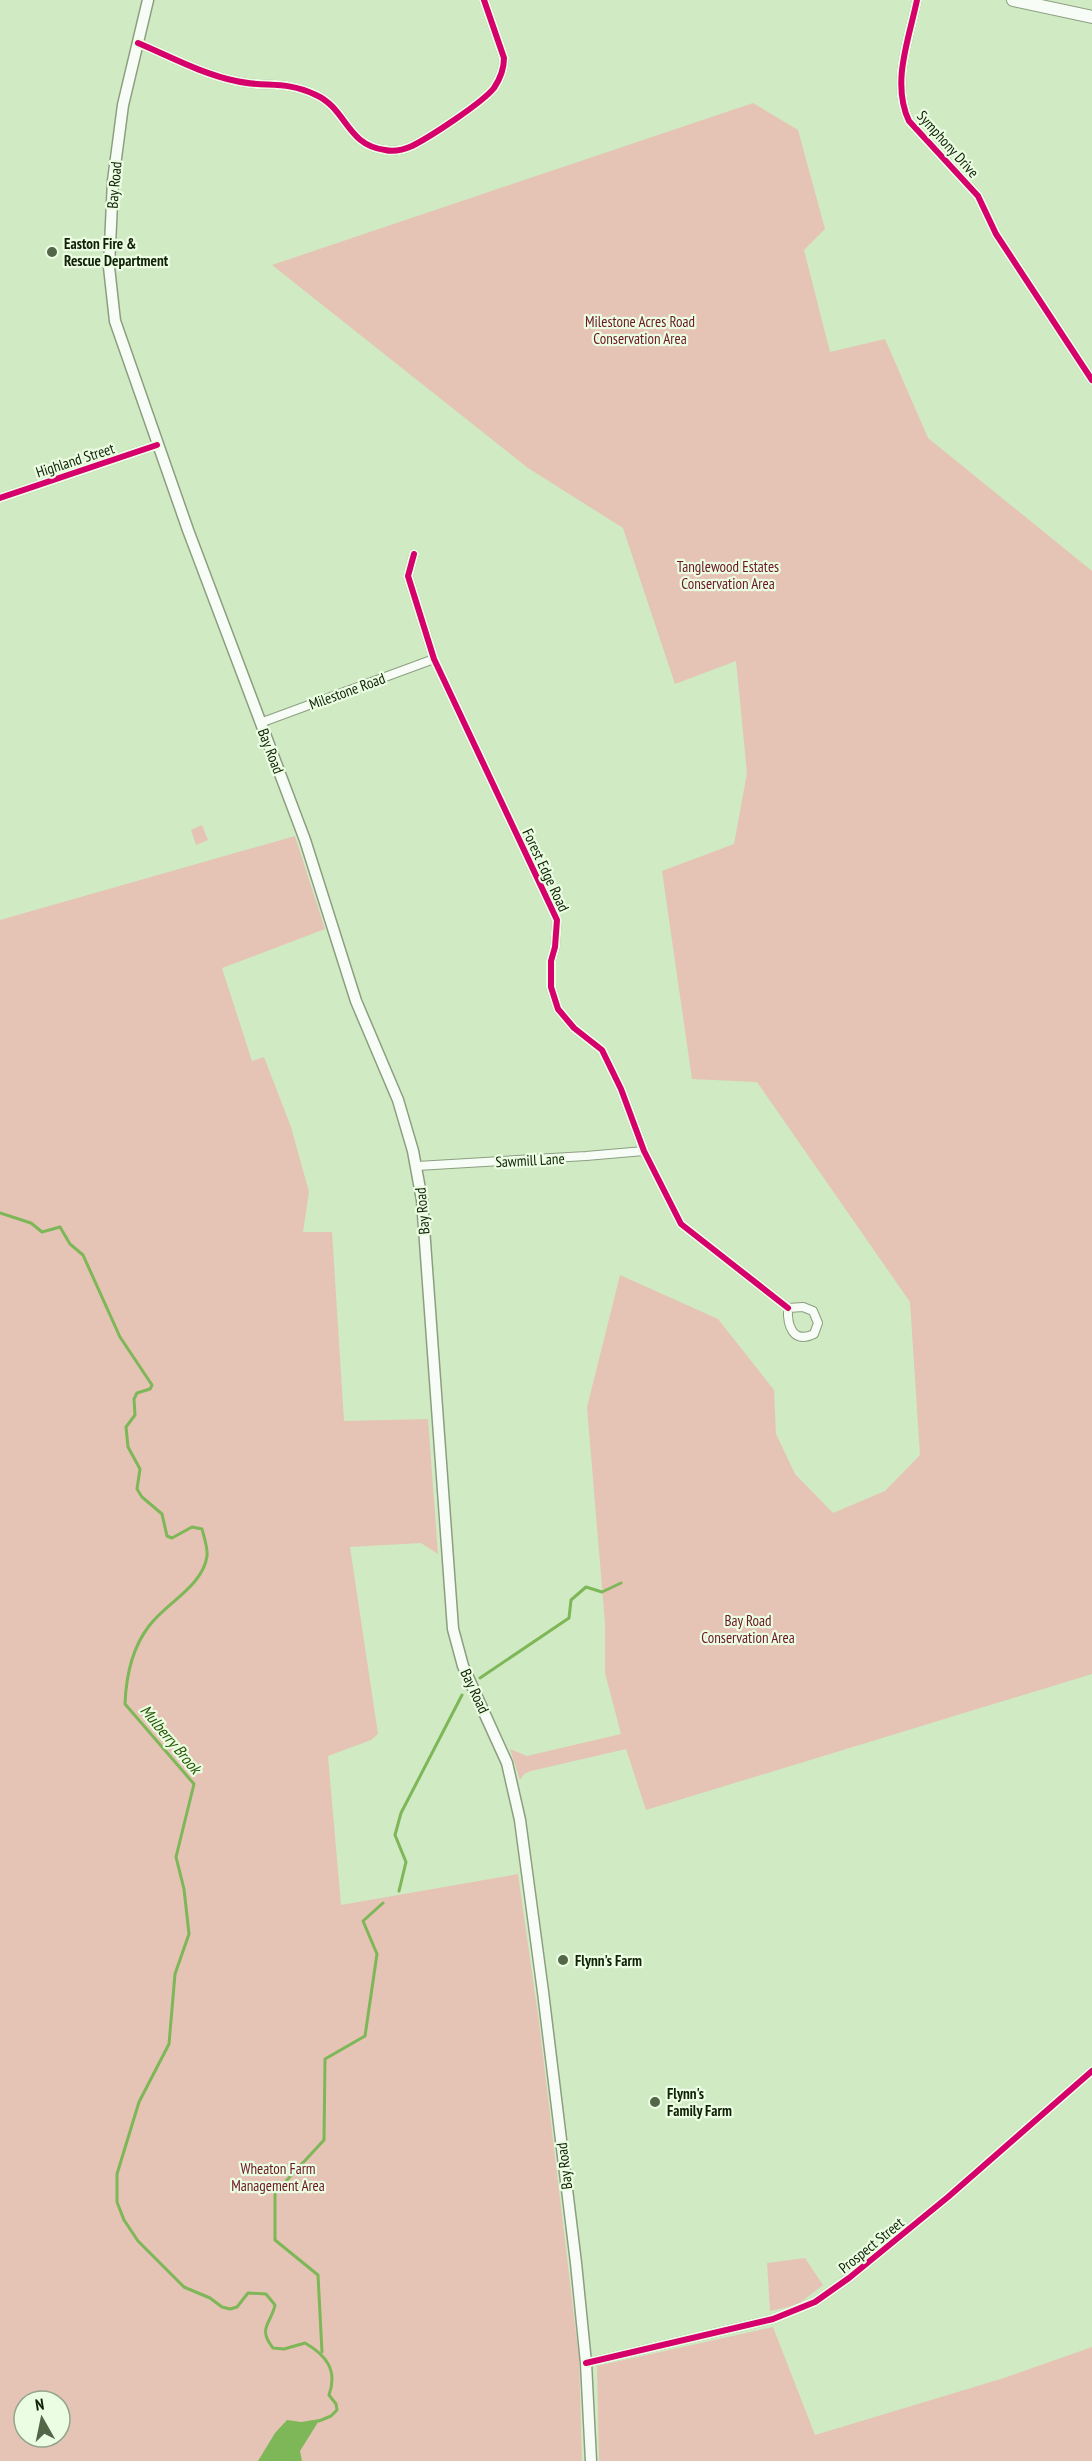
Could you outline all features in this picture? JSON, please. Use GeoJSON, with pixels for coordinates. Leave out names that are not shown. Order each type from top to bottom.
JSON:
{"type":"FeatureCollection","features":[{"type":"Feature","properties":{"kind":"main road","name":"Bay Road"},"geometry":{"type":"LineString","coordinates":[[148,0],[123,105],[110,219],[110,281],[118,333],[157,446],[305,840],[356,1001],[399,1100],[417,1166],[422,1200],[453,1629],[460,1659],[503,1751],[516,1796],[546,2012],[586,2363],[591,2461]]}},
{"type":"Feature","properties":{"kind":"main road"},"geometry":{"type":"LineString","coordinates":[[1013,0],[1092,17]]}},
{"type":"Feature","properties":{"kind":"street"},"geometry":{"type":"LineString","coordinates":[[138,43],[228,79],[250,83],[286,84],[311,93],[333,107],[358,140],[375,148],[394,151],[412,145],[474,106],[498,81],[504,58],[484,0]]}},
{"type":"Feature","properties":{"kind":"street","name":"Symphony Drive"},"geometry":{"type":"LineString","coordinates":[[916,0],[900,90],[903,107],[909,121],[978,196],[996,234],[1092,380]]}},
{"type":"Feature","properties":{"kind":"street","name":"Highland Street"},"geometry":{"type":"LineString","coordinates":[[0,498],[157,446]]}},
{"type":"Feature","properties":{"kind":"street","name":"Forest Edge Road"},"geometry":{"type":"LineString","coordinates":[[414,554],[408,576],[434,659],[557,920],[550,987],[558,1009],[574,1028],[602,1050],[621,1089],[644,1151],[681,1224],[788,1308]]}},
{"type":"Feature","properties":{"kind":"street","name":"Milestone Road"},"geometry":{"type":"LineString","coordinates":[[260,723],[434,659]]}},
{"type":"Feature","properties":{"kind":"street","name":"Sawmill Lane"},"geometry":{"type":"LineString","coordinates":[[417,1166],[644,1151]]}},
{"type":"Feature","properties":{"kind":"street","name":"Prospect Street"},"geometry":{"type":"LineString","coordinates":[[586,2363],[773,2319],[815,2302],[841,2285],[948,2198],[1092,2071]]}},
{"type":"Feature","properties":{"kind":"green space"},"geometry":{"type":"Polygon","coordinates":[[[753,103],[798,130],[825,229],[804,250],[830,352],[885,339],[928,438],[1092,571],[1092,1674],[646,1810],[626,1749],[531,1771],[524,1774],[520,1780],[510,1749],[527,1756],[621,1734],[605,1673],[605,1623],[587,1407],[620,1275],[718,1319],[774,1390],[776,1434],[795,1474],[833,1513],[885,1491],[920,1455],[910,1302],[757,1082],[692,1079],[662,871],[734,844],[747,773],[736,661],[675,684],[623,528],[528,468],[272,265],[753,103]]]}},
{"type":"Feature","properties":{"kind":"green space"},"geometry":{"type":"Polygon","coordinates":[[[202,825],[208,840],[196,845],[191,830],[202,825]]]}},
{"type":"Feature","properties":{"kind":"green space","name":"Wheaton Farm Management Area"},"geometry":{"type":"Polygon","coordinates":[[[295,836],[325,929],[222,968],[252,1061],[264,1057],[291,1127],[309,1192],[303,1232],[332,1232],[344,1421],[428,1419],[438,1554],[421,1543],[350,1547],[378,1734],[371,1740],[328,1756],[341,1905],[518,1874],[539,2022],[579,2358],[582,2461],[0,2461],[0,920],[295,836]]]}},
{"type":"Feature","properties":{"kind":"green space"},"geometry":{"type":"Polygon","coordinates":[[[805,2258],[823,2285],[797,2305],[770,2311],[767,2263],[805,2258]]]}},
{"type":"Feature","properties":{"kind":"green space"},"geometry":{"type":"Polygon","coordinates":[[[773,2327],[815,2435],[1004,2378],[1092,2347],[1092,2461],[599,2461],[597,2366],[773,2327]]]}},
{"type":"Feature","properties":{"kind":"shaded area"},"geometry":{"type":"Polygon","coordinates":[[[320,2419],[300,2451],[302,2461],[258,2461],[275,2433],[287,2420],[301,2422],[320,2419]]]}},
{"type":"Feature","properties":{"kind":"waterway","name":"Mulberry Brook"},"geometry":{"type":"LineString","coordinates":[[0,1213],[31,1223],[42,1232],[60,1227],[70,1244],[83,1255],[120,1337],[152,1385],[150,1389],[137,1393],[134,1399],[135,1415],[126,1427],[128,1447],[140,1469],[137,1489],[142,1497],[162,1514],[167,1536],[172,1538],[192,1527],[202,1529],[207,1550],[204,1567],[199,1576],[156,1618],[143,1635],[134,1653],[127,1684],[125,1704],[194,1784],[176,1857],[184,1889],[189,1934],[175,1974],[169,2044],[139,2102],[117,2174],[117,2202],[124,2220],[138,2241],[184,2287],[230,2309],[237,2307],[248,2293],[266,2294],[275,2305],[266,2326],[266,2336],[273,2348],[284,2349],[305,2343],[324,2358],[331,2371],[329,2395],[336,2404],[337,2410],[331,2416],[319,2421]]}},
{"type":"Feature","properties":{"kind":"waterway"},"geometry":{"type":"LineString","coordinates":[[480,1678],[569,1618],[571,1600],[586,1587],[602,1592],[621,1583]]}},
{"type":"Feature","properties":{"kind":"waterway"},"geometry":{"type":"LineString","coordinates":[[399,1891],[406,1862],[395,1835],[401,1813],[462,1695]]}},
{"type":"Feature","properties":{"kind":"waterway"},"geometry":{"type":"LineString","coordinates":[[322,2352],[318,2275],[275,2240],[275,2193],[324,2140],[325,2059],[365,2036],[377,1954],[363,1921],[383,1903]]}},
{"type":"Feature","properties":{"kind":"cycle path"},"geometry":{"type":"LineString","coordinates":[[138,43],[223,78],[305,90],[326,101],[362,141],[372,147],[392,151],[420,142],[479,102],[496,85],[504,58],[484,0]]}},
{"type":"Feature","properties":{"kind":"cycle path"},"geometry":{"type":"LineString","coordinates":[[917,0],[906,45],[902,76],[904,106],[909,121],[978,196],[996,234],[1092,380]]}},
{"type":"Feature","properties":{"kind":"cycle path"},"geometry":{"type":"LineString","coordinates":[[0,498],[157,445]]}},
{"type":"Feature","properties":{"kind":"cycle path"},"geometry":{"type":"LineString","coordinates":[[414,554],[408,576],[434,659],[557,920],[555,947],[551,961],[551,987],[558,1009],[574,1028],[602,1050],[621,1089],[644,1151],[681,1224],[788,1308]]}},
{"type":"Feature","properties":{"kind":"cycle path"},"geometry":{"type":"LineString","coordinates":[[586,2363],[773,2319],[815,2302],[849,2278],[948,2197],[1092,2071]]}},
{"type":"Feature","properties":{"kind":"place","name":"Easton Fire & Rescue Department"},"geometry":{"type":"Point","coordinates":[52,252]}},
{"type":"Feature","properties":{"kind":"place","name":"Flynn's Farm"},"geometry":{"type":"Point","coordinates":[563,1960]}},
{"type":"Feature","properties":{"kind":"place","name":"Flynn's Family Farm"},"geometry":{"type":"Point","coordinates":[655,2102]}},
{"type":"Feature","properties":{"kind":"park label","name":"Milestone Acres Road Conservation Area"},"geometry":{"type":"Point","coordinates":[640,330]}},
{"type":"Feature","properties":{"kind":"park label","name":"Tanglewood Estates Conservation Area"},"geometry":{"type":"Point","coordinates":[728,574]}},
{"type":"Feature","properties":{"kind":"park label","name":"Bay Road Conservation Area"},"geometry":{"type":"Point","coordinates":[748,1628]}}]}
